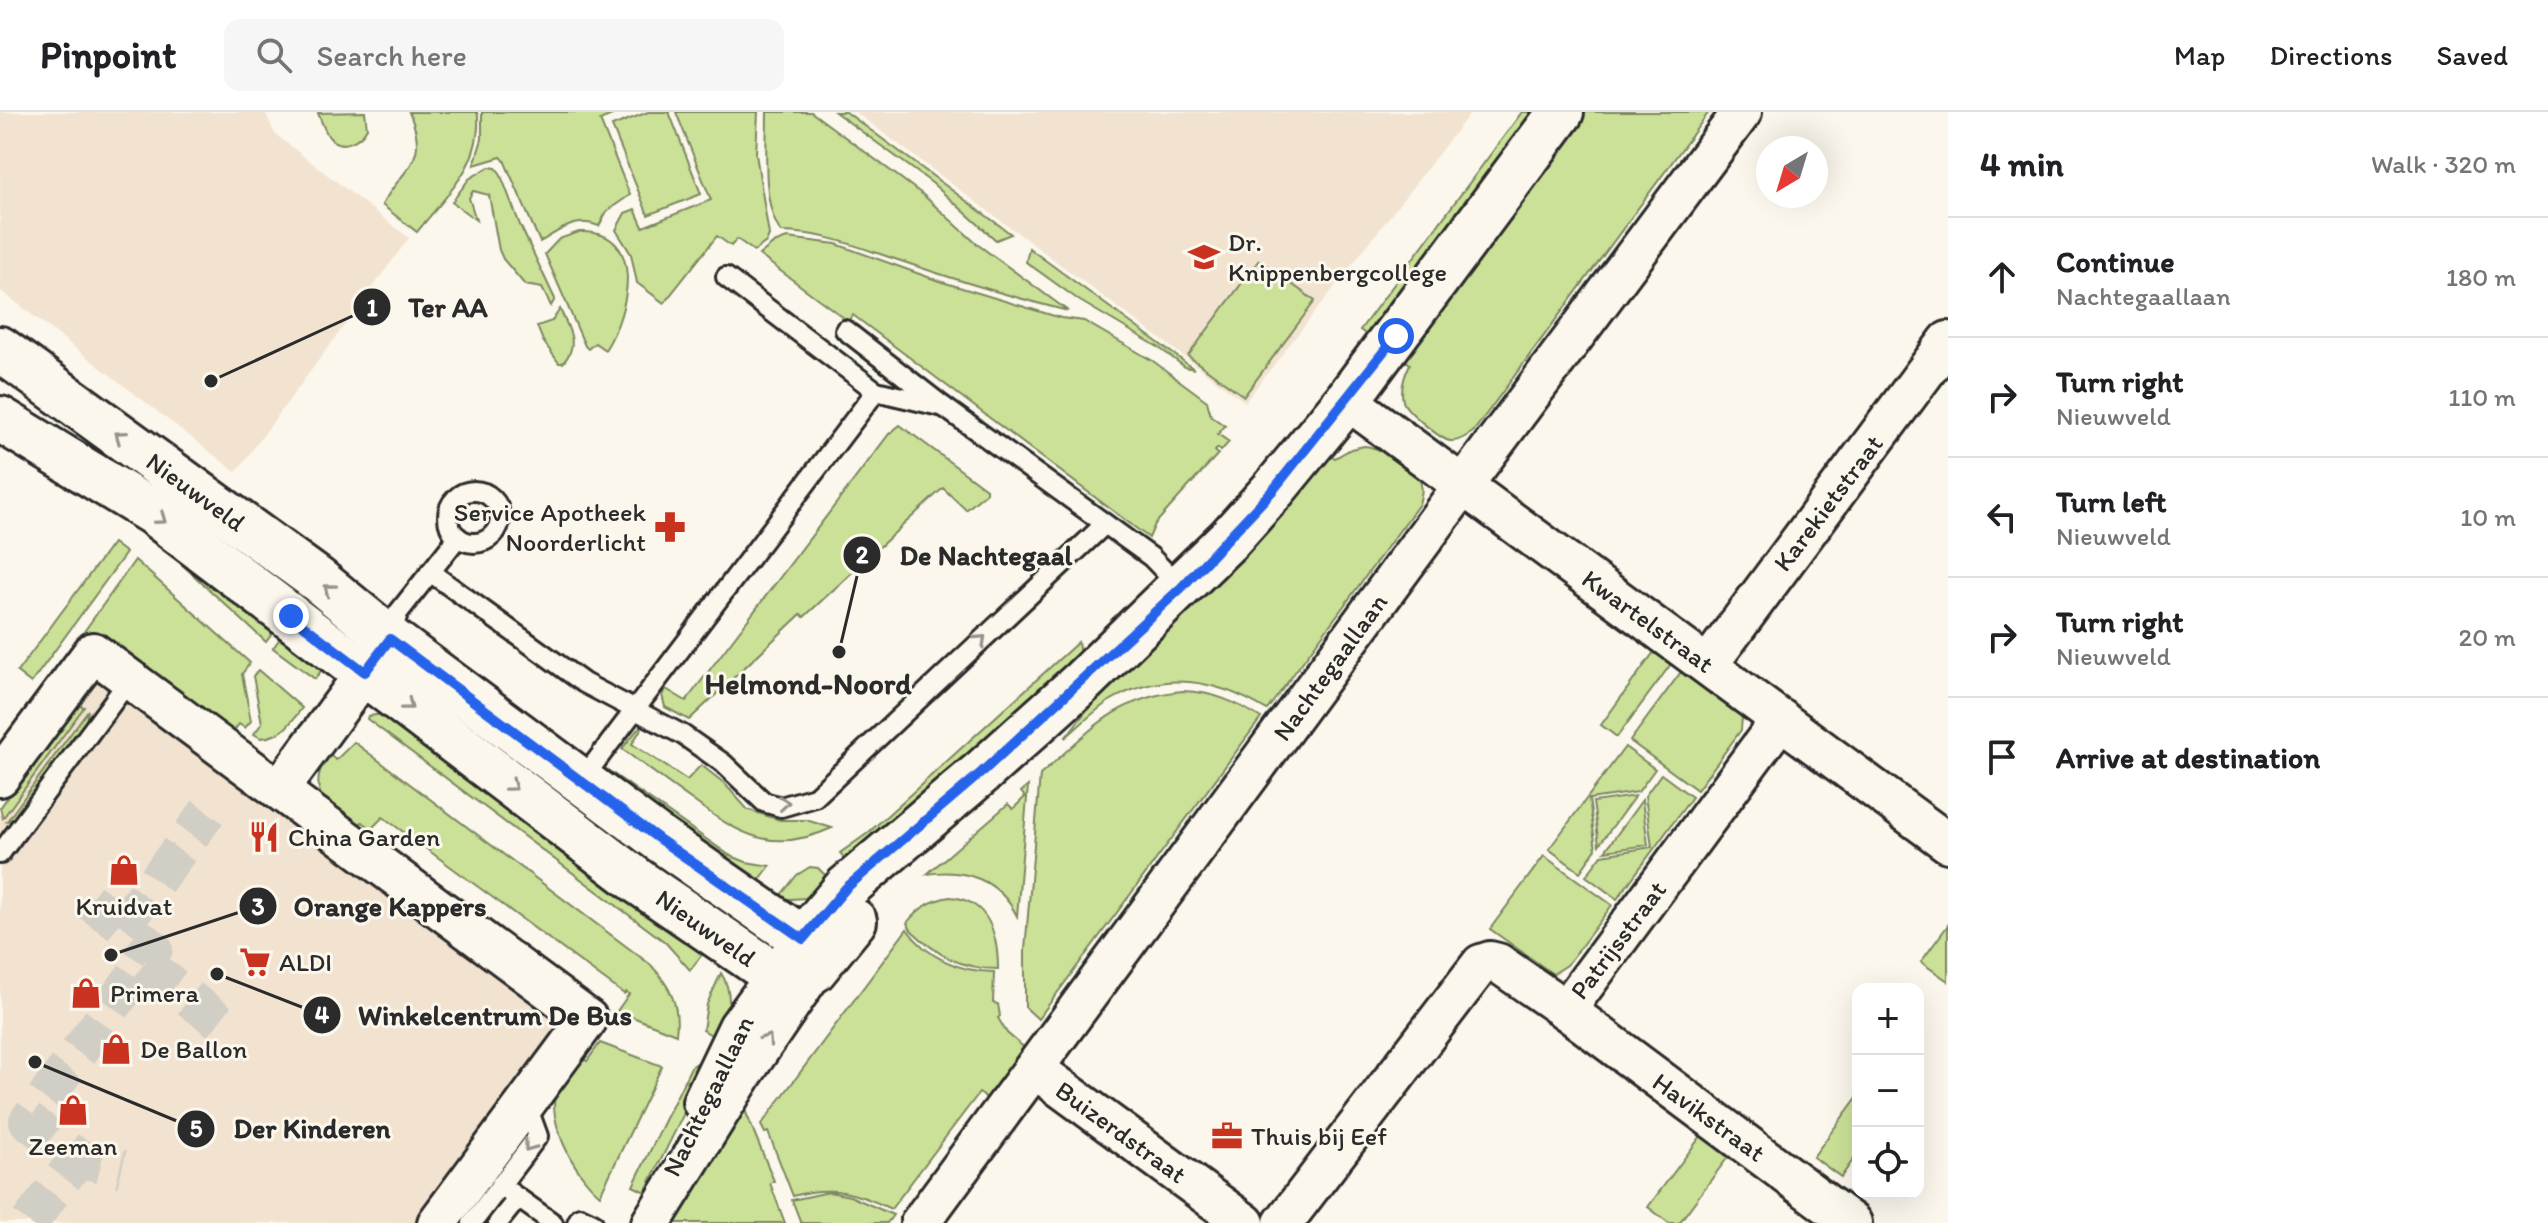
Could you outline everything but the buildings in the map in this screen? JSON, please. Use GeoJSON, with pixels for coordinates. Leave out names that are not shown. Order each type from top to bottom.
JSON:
{"type":"FeatureCollection","features":[{"type":"Feature","properties":{"kind":"street","name":"Nachtegaallaan"},"geometry":{"type":"LineString","coordinates":[[649,1223],[738,1027],[797,961],[846,888],[982,772],[1181,588],[1274,489],[1347,400],[1561,112]]}},
{"type":"Feature","properties":{"kind":"street","name":"Nachtegaallaan"},"geometry":{"type":"LineString","coordinates":[[920,1223],[1742,112]]}},
{"type":"Feature","properties":{"kind":"street","name":"Karekietstraat"},"geometry":{"type":"LineString","coordinates":[[1708,665],[1935,386],[1948,341]]}},
{"type":"Feature","properties":{"kind":"street","name":"Nieuwveld"},"geometry":{"type":"LineString","coordinates":[[0,349],[318,580],[378,655],[639,882],[797,961]]}},
{"type":"Feature","properties":{"kind":"street","name":"Kwartelstraat"},"geometry":{"type":"LineString","coordinates":[[1347,400],[1948,843]]}},
{"type":"Feature","properties":{"kind":"street","name":"Nieuwveld"},"geometry":{"type":"LineString","coordinates":[[0,419],[581,781],[685,857],[797,961]]}},
{"type":"Feature","properties":{"kind":"street"},"geometry":{"type":"LineString","coordinates":[[0,777],[93,652],[588,1019],[437,1223]]}},
{"type":"Feature","properties":{"kind":"street"},"geometry":{"type":"LineString","coordinates":[[279,790],[378,655]]}},
{"type":"Feature","properties":{"kind":"street","name":"Patrijsstraat"},"geometry":{"type":"LineString","coordinates":[[1283,1223],[1481,964],[1490,961],[1498,963],[1566,1010],[1781,719]]}},
{"type":"Feature","properties":{"kind":"street","name":"Havikstraat"},"geometry":{"type":"LineString","coordinates":[[1566,1010],[1852,1223]]}},
{"type":"Feature","properties":{"kind":"street","name":"Buizerdstraat"},"geometry":{"type":"LineString","coordinates":[[1035,1069],[1245,1223]]}},
{"type":"Feature","properties":{"kind":"lane"},"geometry":{"type":"LineString","coordinates":[[726,277],[876,391],[944,407]]}},
{"type":"Feature","properties":{"kind":"lane"},"geometry":{"type":"LineString","coordinates":[[845,330],[944,407],[1151,557],[1181,588]]}},
{"type":"Feature","properties":{"kind":"lane"},"geometry":{"type":"LineString","coordinates":[[581,781],[876,391]]}},
{"type":"Feature","properties":{"kind":"lane"},"geometry":{"type":"LineString","coordinates":[[430,572],[584,683],[683,735],[723,763],[764,802],[781,807],[815,797],[1105,524]]}},
{"type":"Feature","properties":{"kind":"lane"},"geometry":{"type":"LineString","coordinates":[[378,655],[398,613],[458,537]]}},
{"type":"Feature","properties":{"kind":"lane"},"geometry":{"type":"LineString","coordinates":[[0,854],[130,679]]}},
{"type":"Feature","properties":{"kind":"lane"},"geometry":{"type":"LineString","coordinates":[[472,1223],[538,1136],[526,1103]]}},
{"type":"Feature","properties":{"kind":"lane"},"geometry":{"type":"LineString","coordinates":[[500,1185],[546,1221]]}},
{"type":"Feature","properties":{"kind":"lane"},"geometry":{"type":"LineString","coordinates":[[498,1223],[518,1198]]}},
{"type":"Feature","properties":{"kind":"lane"},"geometry":{"type":"LineString","coordinates":[[577,1223],[580,1217],[593,1223]]}},
{"type":"Feature","properties":{"kind":"shaded area"},"geometry":{"type":"Polygon","coordinates":[[[0,112],[265,112],[275,134],[409,238],[236,472],[0,290],[0,112]]]}},
{"type":"Feature","properties":{"kind":"shaded area","name":"Dr. Knippenbergcollege"},"geometry":{"type":"Polygon","coordinates":[[[855,112],[1471,112],[1245,402],[855,112]]]}},
{"type":"Feature","properties":{"kind":"shaded area"},"geometry":{"type":"Polygon","coordinates":[[[103,674],[568,1021],[417,1223],[0,1223],[0,811],[103,674]]]}},
{"type":"Feature","properties":{"kind":"green space"},"geometry":{"type":"Polygon","coordinates":[[[365,112],[367,128],[360,137],[344,144],[329,137],[318,113],[365,112]]]}},
{"type":"Feature","properties":{"kind":"green space"},"geometry":{"type":"Polygon","coordinates":[[[409,112],[477,112],[478,116],[474,151],[467,166],[417,232],[382,205],[416,154],[415,129],[409,112]]]}},
{"type":"Feature","properties":{"kind":"green space"},"geometry":{"type":"Polygon","coordinates":[[[482,112],[619,112],[600,120],[630,195],[607,211],[599,226],[575,224],[540,242],[504,160],[501,157],[474,165],[482,139],[482,112]]]}},
{"type":"Feature","properties":{"kind":"green space"},"geometry":{"type":"Polygon","coordinates":[[[648,112],[669,112],[701,194],[648,215],[612,126],[648,112]]]}},
{"type":"Feature","properties":{"kind":"green space"},"geometry":{"type":"Polygon","coordinates":[[[676,112],[758,112],[756,154],[769,235],[766,242],[754,251],[737,239],[731,246],[717,236],[664,303],[637,283],[631,254],[616,230],[625,213],[635,209],[643,227],[711,200],[676,112]]]}},
{"type":"Feature","properties":{"kind":"green space"},"geometry":{"type":"Polygon","coordinates":[[[767,112],[811,112],[922,194],[977,244],[1068,311],[842,242],[781,232],[770,206],[768,191],[767,112]]]}},
{"type":"Feature","properties":{"kind":"green space"},"geometry":{"type":"Polygon","coordinates":[[[835,112],[846,112],[1011,234],[996,240],[932,183],[835,112]]]}},
{"type":"Feature","properties":{"kind":"green space"},"geometry":{"type":"Polygon","coordinates":[[[1522,112],[1532,112],[1530,119],[1370,337],[1360,330],[1522,112]]]}},
{"type":"Feature","properties":{"kind":"green space"},"geometry":{"type":"Polygon","coordinates":[[[1580,112],[1709,112],[1473,432],[1456,441],[1445,439],[1405,405],[1403,382],[1410,364],[1404,359],[1580,112]]]}},
{"type":"Feature","properties":{"kind":"green space"},"geometry":{"type":"Polygon","coordinates":[[[489,167],[496,168],[500,173],[520,225],[555,299],[551,306],[542,288],[525,285],[503,259],[489,195],[473,191],[469,198],[476,220],[452,202],[469,179],[489,167]]]}},
{"type":"Feature","properties":{"kind":"green space"},"geometry":{"type":"Polygon","coordinates":[[[579,232],[601,235],[616,244],[624,258],[626,296],[614,334],[605,350],[595,343],[588,349],[585,346],[545,254],[559,239],[579,232]]]}},
{"type":"Feature","properties":{"kind":"green space"},"geometry":{"type":"Polygon","coordinates":[[[787,238],[836,244],[939,281],[1061,318],[1084,321],[1153,361],[1207,401],[1211,416],[1225,426],[1218,434],[1229,442],[1221,451],[1218,448],[1215,451],[1218,454],[1155,524],[1149,538],[853,315],[848,321],[759,255],[774,243],[787,238]]]}},
{"type":"Feature","properties":{"kind":"green space"},"geometry":{"type":"Polygon","coordinates":[[[1029,248],[1194,369],[1185,367],[1158,347],[1080,301],[1026,262],[1029,248]]]}},
{"type":"Feature","properties":{"kind":"green space"},"geometry":{"type":"Polygon","coordinates":[[[1259,260],[1315,301],[1244,396],[1188,356],[1259,260]]]}},
{"type":"Feature","properties":{"kind":"green space"},"geometry":{"type":"Polygon","coordinates":[[[560,309],[572,343],[563,363],[559,363],[543,341],[537,326],[552,321],[560,309]]]}},
{"type":"Feature","properties":{"kind":"green space"},"geometry":{"type":"Polygon","coordinates":[[[900,425],[986,489],[986,493],[966,510],[943,488],[804,617],[801,614],[689,720],[665,707],[662,695],[666,689],[686,701],[889,434],[900,425]]]}},
{"type":"Feature","properties":{"kind":"green space"},"geometry":{"type":"Polygon","coordinates":[[[1364,446],[1385,453],[1415,474],[1422,492],[1419,504],[1267,710],[1248,699],[1209,685],[1169,682],[1149,685],[1108,702],[1065,738],[1112,678],[1329,454],[1335,458],[1364,446]]]}},
{"type":"Feature","properties":{"kind":"green space"},"geometry":{"type":"Polygon","coordinates":[[[113,543],[126,553],[31,683],[17,672],[113,543]]]}},
{"type":"Feature","properties":{"kind":"green space"},"geometry":{"type":"Polygon","coordinates":[[[163,547],[282,620],[266,642],[163,547]]]}},
{"type":"Feature","properties":{"kind":"green space"},"geometry":{"type":"Polygon","coordinates":[[[135,560],[250,663],[242,674],[251,721],[245,728],[239,724],[233,732],[94,631],[83,633],[135,560]]]}},
{"type":"Feature","properties":{"kind":"green space"},"geometry":{"type":"Polygon","coordinates":[[[289,626],[323,668],[315,679],[273,648],[289,626]]]}},
{"type":"Feature","properties":{"kind":"green space"},"geometry":{"type":"Polygon","coordinates":[[[1078,642],[1080,655],[852,866],[840,853],[868,833],[1078,642]]]}},
{"type":"Feature","properties":{"kind":"green space"},"geometry":{"type":"Polygon","coordinates":[[[1654,652],[1671,664],[1617,737],[1601,725],[1654,652]]]}},
{"type":"Feature","properties":{"kind":"green space"},"geometry":{"type":"Polygon","coordinates":[[[258,670],[302,708],[280,732],[261,738],[254,734],[262,723],[253,676],[258,670]]]}},
{"type":"Feature","properties":{"kind":"green space"},"geometry":{"type":"Polygon","coordinates":[[[1681,672],[1742,717],[1741,730],[1697,790],[1630,741],[1681,672]]]}},
{"type":"Feature","properties":{"kind":"green space"},"geometry":{"type":"Polygon","coordinates":[[[1183,691],[1224,699],[1261,718],[1038,1019],[1025,1007],[1025,950],[1040,775],[1088,732],[1121,709],[1159,695],[1183,691]]]}},
{"type":"Feature","properties":{"kind":"green space"},"geometry":{"type":"Polygon","coordinates":[[[79,705],[84,707],[3,818],[0,808],[72,708],[79,705]]]}},
{"type":"Feature","properties":{"kind":"green space"},"geometry":{"type":"Polygon","coordinates":[[[88,710],[86,722],[16,818],[7,821],[88,710]]]}},
{"type":"Feature","properties":{"kind":"green space"},"geometry":{"type":"Polygon","coordinates":[[[394,713],[704,952],[690,970],[665,942],[367,719],[368,716],[394,713]]]}},
{"type":"Feature","properties":{"kind":"green space"},"geometry":{"type":"Polygon","coordinates":[[[641,725],[632,744],[687,780],[701,765],[724,783],[748,810],[780,820],[806,820],[832,828],[792,840],[774,840],[758,837],[726,823],[622,749],[641,725]]]}},
{"type":"Feature","properties":{"kind":"green space"},"geometry":{"type":"Polygon","coordinates":[[[354,742],[651,965],[672,996],[676,1034],[617,1011],[629,994],[624,994],[383,817],[372,828],[362,822],[356,827],[335,811],[319,789],[321,767],[327,753],[336,760],[354,742]]]}},
{"type":"Feature","properties":{"kind":"green space"},"geometry":{"type":"Polygon","coordinates":[[[1625,747],[1655,769],[1638,792],[1589,799],[1596,849],[1580,872],[1549,849],[1625,747]]]}},
{"type":"Feature","properties":{"kind":"green space"},"geometry":{"type":"Polygon","coordinates":[[[605,768],[729,855],[770,866],[751,891],[602,775],[605,768]]]}},
{"type":"Feature","properties":{"kind":"green space"},"geometry":{"type":"Polygon","coordinates":[[[1661,774],[1692,797],[1617,899],[1586,876],[1602,855],[1652,847],[1645,796],[1661,774]]]}},
{"type":"Feature","properties":{"kind":"green space"},"geometry":{"type":"Polygon","coordinates":[[[1028,786],[1017,916],[1001,893],[980,879],[955,873],[927,874],[1008,804],[1013,809],[1025,797],[1021,792],[1028,786]]]}},
{"type":"Feature","properties":{"kind":"green space"},"geometry":{"type":"Polygon","coordinates":[[[1635,796],[1599,845],[1593,802],[1635,796]]]}},
{"type":"Feature","properties":{"kind":"green space"},"geometry":{"type":"Polygon","coordinates":[[[1642,800],[1648,845],[1605,851],[1642,800]]]}},
{"type":"Feature","properties":{"kind":"green space"},"geometry":{"type":"Polygon","coordinates":[[[1544,856],[1612,905],[1567,965],[1553,974],[1490,929],[1544,856]]]}},
{"type":"Feature","properties":{"kind":"green space"},"geometry":{"type":"Polygon","coordinates":[[[810,867],[818,868],[833,883],[805,898],[777,900],[797,875],[810,867]]]}},
{"type":"Feature","properties":{"kind":"green space"},"geometry":{"type":"Polygon","coordinates":[[[950,897],[974,905],[989,922],[996,944],[998,969],[950,959],[911,930],[907,923],[920,909],[950,897]]]}},
{"type":"Feature","properties":{"kind":"green space"},"geometry":{"type":"Polygon","coordinates":[[[1948,925],[1948,981],[1921,962],[1948,925]]]}},
{"type":"Feature","properties":{"kind":"green space"},"geometry":{"type":"Polygon","coordinates":[[[907,929],[924,948],[946,961],[969,969],[994,972],[993,1003],[998,1004],[998,1018],[1007,1033],[1027,1050],[994,1096],[985,1097],[979,1093],[891,1209],[843,1192],[819,1191],[793,1196],[768,1132],[765,1133],[761,1125],[907,929]]]}},
{"type":"Feature","properties":{"kind":"green space"},"geometry":{"type":"Polygon","coordinates":[[[721,973],[729,998],[720,1040],[703,1030],[707,1004],[721,973]]]}},
{"type":"Feature","properties":{"kind":"green space"},"geometry":{"type":"Polygon","coordinates":[[[600,1043],[662,1066],[600,1195],[580,1173],[563,1144],[555,1111],[555,1096],[559,1083],[577,1057],[587,1061],[600,1043]]]}},
{"type":"Feature","properties":{"kind":"green space"},"geometry":{"type":"Polygon","coordinates":[[[704,1061],[698,1085],[645,1192],[633,1186],[691,1067],[704,1061]]]}},
{"type":"Feature","properties":{"kind":"green space"},"geometry":{"type":"Polygon","coordinates":[[[740,1098],[774,1181],[770,1183],[785,1223],[667,1223],[740,1098]]]}},
{"type":"Feature","properties":{"kind":"green space"},"geometry":{"type":"Polygon","coordinates":[[[1852,1104],[1852,1161],[1841,1177],[1813,1157],[1852,1104]]]}},
{"type":"Feature","properties":{"kind":"green space"},"geometry":{"type":"Polygon","coordinates":[[[1701,1136],[1728,1157],[1679,1223],[1669,1223],[1648,1207],[1701,1136]]]}},
{"type":"Feature","properties":{"kind":"green space"},"geometry":{"type":"Polygon","coordinates":[[[829,1192],[850,1196],[893,1215],[887,1223],[801,1223],[792,1200],[829,1192]]]}},
{"type":"Feature","properties":{"kind":"tunnel"},"geometry":{"type":"LineString","coordinates":[[122,926],[208,812]]}},
{"type":"Feature","properties":{"kind":"tunnel"},"geometry":{"type":"LineString","coordinates":[[89,901],[154,949],[28,1121],[78,1158],[122,1169]]}},
{"type":"Feature","properties":{"kind":"tunnel"},"geometry":{"type":"LineString","coordinates":[[144,964],[227,1027]]}},
{"type":"Feature","properties":{"kind":"tunnel"},"geometry":{"type":"LineString","coordinates":[[29,1223],[78,1158]]}},
{"type":"Feature","properties":{"kind":"place","name":"Dr. Knippenbergcollege"},"geometry":{"type":"Point","coordinates":[1204,257]}},
{"type":"Feature","properties":{"kind":"place","name":"Ter AA"},"geometry":{"type":"Point","coordinates":[211,381]}},
{"type":"Feature","properties":{"kind":"place","name":"Service Apotheek Noorderlicht"},"geometry":{"type":"Point","coordinates":[670,527]}},
{"type":"Feature","properties":{"kind":"place","name":"De Nachtegaal"},"geometry":{"type":"Point","coordinates":[839,652]}},
{"type":"Feature","properties":{"kind":"place","name":"China Garden"},"geometry":{"type":"Point","coordinates":[264,837]}},
{"type":"Feature","properties":{"kind":"place","name":"Kruidvat"},"geometry":{"type":"Point","coordinates":[124,870]}},
{"type":"Feature","properties":{"kind":"place","name":"Orange Kappers"},"geometry":{"type":"Point","coordinates":[111,955]}},
{"type":"Feature","properties":{"kind":"place","name":"ALDI"},"geometry":{"type":"Point","coordinates":[255,962]}},
{"type":"Feature","properties":{"kind":"place","name":"Winkelcentrum De Bus"},"geometry":{"type":"Point","coordinates":[217,974]}},
{"type":"Feature","properties":{"kind":"place","name":"Primera"},"geometry":{"type":"Point","coordinates":[86,993]}},
{"type":"Feature","properties":{"kind":"place","name":"De Ballon"},"geometry":{"type":"Point","coordinates":[116,1049]}},
{"type":"Feature","properties":{"kind":"place","name":"Der Kinderen"},"geometry":{"type":"Point","coordinates":[35,1062]}},
{"type":"Feature","properties":{"kind":"place","name":"Zeeman"},"geometry":{"type":"Point","coordinates":[73,1110]}},
{"type":"Feature","properties":{"kind":"place","name":"Thuis bij Eef"},"geometry":{"type":"Point","coordinates":[1227,1136]}},
{"type":"Feature","properties":{"kind":"district","name":"Helmond-Noord"},"geometry":{"type":"Point","coordinates":[808,684]}},
{"type":"Feature","properties":{"kind":"route"},"geometry":{"type":"LineString","coordinates":[[291,616],[365,672],[390,639],[659,839],[803,939],[846,888],[982,772],[1181,588],[1274,489],[1396,336]]}}]}
